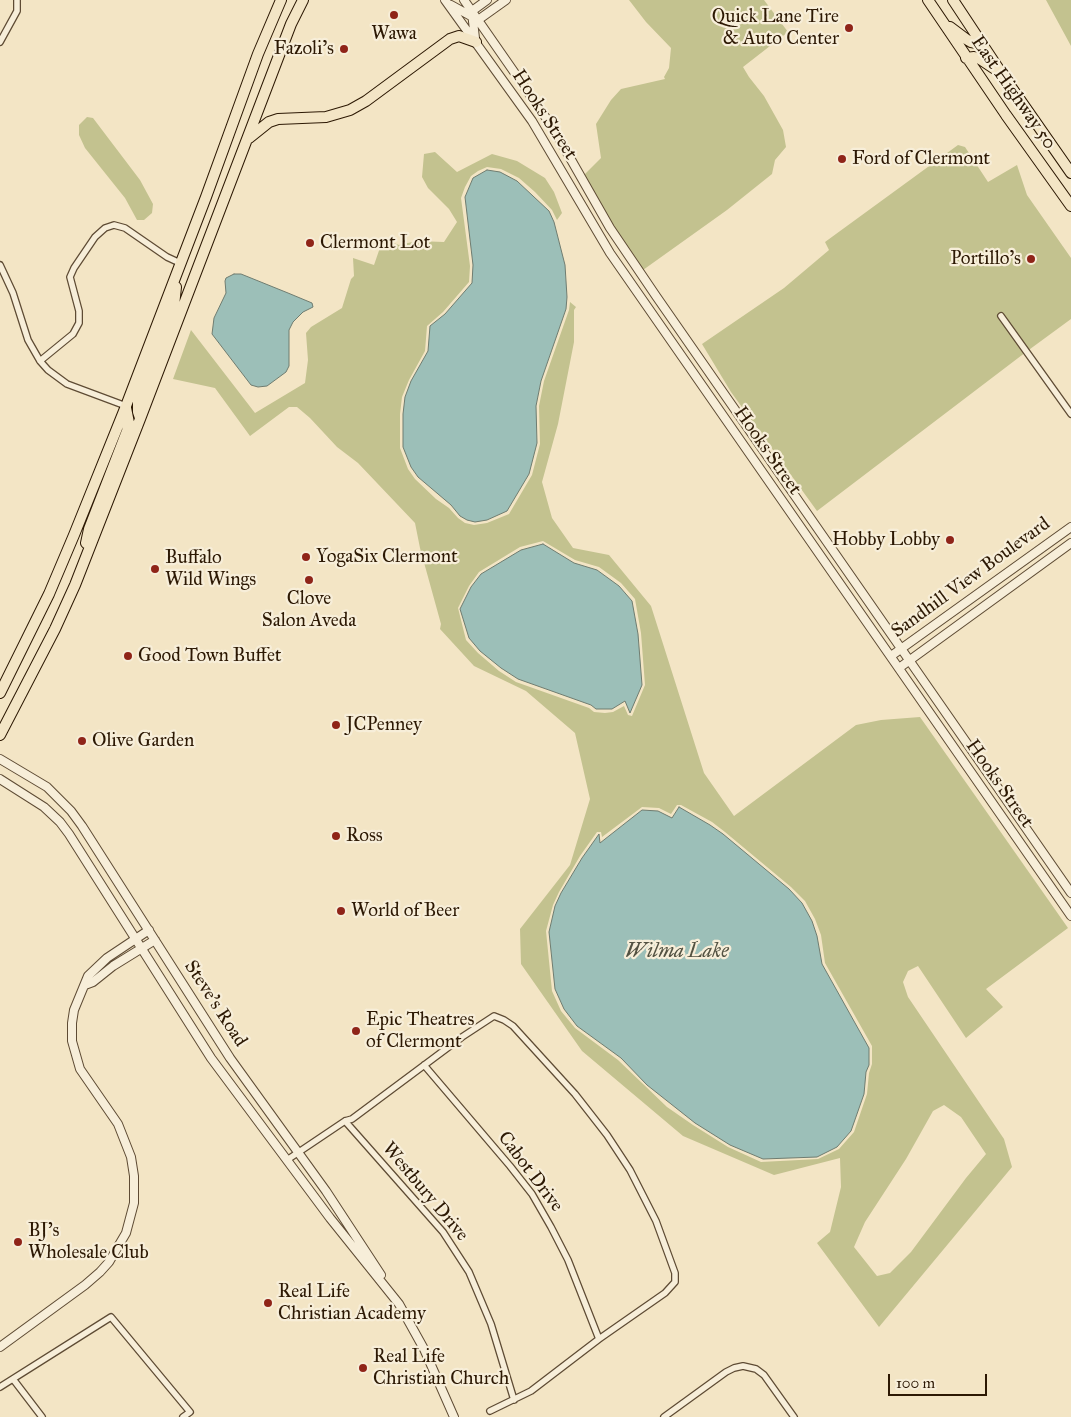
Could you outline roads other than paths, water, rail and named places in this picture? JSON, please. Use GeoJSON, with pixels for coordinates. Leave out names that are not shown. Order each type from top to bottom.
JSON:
{"type":"FeatureCollection","features":[{"type":"Feature","properties":{"kind":"highway"},"geometry":{"type":"LineString","coordinates":[[0,693],[53,585],[126,406],[260,50],[281,0]]}},
{"type":"Feature","properties":{"kind":"highway"},"geometry":{"type":"LineString","coordinates":[[0,735],[55,629],[81,568],[291,24],[303,0]]}},
{"type":"Feature","properties":{"kind":"highway","name":"East Highway 50"},"geometry":{"type":"LineString","coordinates":[[928,0],[966,58],[1071,206]]}},
{"type":"Feature","properties":{"kind":"highway","name":"East Highway 50"},"geometry":{"type":"LineString","coordinates":[[953,0],[1071,173]]}},
{"type":"Feature","properties":{"kind":"highway"},"geometry":{"type":"LineString","coordinates":[[938,16],[960,36],[971,42],[982,44]]}},
{"type":"Feature","properties":{"kind":"highway"},"geometry":{"type":"LineString","coordinates":[[246,140],[268,122],[278,119],[326,118],[350,110],[366,101],[455,36],[464,36],[476,42]]}},
{"type":"Feature","properties":{"kind":"highway"},"geometry":{"type":"LineString","coordinates":[[966,58],[980,58],[1002,74]]}},
{"type":"Feature","properties":{"kind":"highway"},"geometry":{"type":"LineString","coordinates":[[206,197],[206,213],[211,234]]}},
{"type":"Feature","properties":{"kind":"highway"},"geometry":{"type":"LineString","coordinates":[[140,419],[138,400],[174,306],[180,266]]}},
{"type":"Feature","properties":{"kind":"highway"},"geometry":{"type":"LineString","coordinates":[[81,568],[89,529],[127,431],[129,423],[126,406]]}},
{"type":"Feature","properties":{"kind":"street"},"geometry":{"type":"LineString","coordinates":[[0,42],[17,11],[17,0]]}},
{"type":"Feature","properties":{"kind":"street"},"geometry":{"type":"LineString","coordinates":[[446,0],[453,7],[474,16],[506,0]]}},
{"type":"Feature","properties":{"kind":"street","name":"Hooks Street"},"geometry":{"type":"LineString","coordinates":[[446,0],[532,121],[610,254],[1071,916]]}},
{"type":"Feature","properties":{"kind":"street","name":"Hooks Street"},"geometry":{"type":"LineString","coordinates":[[464,0],[553,128],[610,228],[1071,893]]}},
{"type":"Feature","properties":{"kind":"street"},"geometry":{"type":"LineString","coordinates":[[476,42],[474,36],[474,16],[487,0]]}},
{"type":"Feature","properties":{"kind":"street"},"geometry":{"type":"LineString","coordinates":[[40,361],[73,334],[79,323],[79,311],[70,277],[74,268],[104,228],[114,226],[125,228],[180,266]]}},
{"type":"Feature","properties":{"kind":"street"},"geometry":{"type":"LineString","coordinates":[[0,266],[13,293],[28,340],[40,361],[48,370],[67,384],[126,406]]}},
{"type":"Feature","properties":{"kind":"street"},"geometry":{"type":"LineString","coordinates":[[1001,316],[1071,414]]}},
{"type":"Feature","properties":{"kind":"street"},"geometry":{"type":"LineString","coordinates":[[756,464],[768,456]]}},
{"type":"Feature","properties":{"kind":"street","name":"Sandhill View Boulevard"},"geometry":{"type":"LineString","coordinates":[[890,656],[1071,526]]}},
{"type":"Feature","properties":{"kind":"street","name":"Sandhill View Boulevard"},"geometry":{"type":"LineString","coordinates":[[899,668],[1071,543]]}},
{"type":"Feature","properties":{"kind":"street"},"geometry":{"type":"LineString","coordinates":[[1022,562],[1030,573]]}},
{"type":"Feature","properties":{"kind":"street","name":"Steve's Road"},"geometry":{"type":"LineString","coordinates":[[0,759],[47,787],[71,811],[82,826],[230,1058],[332,1199],[383,1278],[384,1284]]}},
{"type":"Feature","properties":{"kind":"street","name":"Steve's Road"},"geometry":{"type":"LineString","coordinates":[[0,779],[38,802],[60,822],[211,1058],[330,1218],[399,1304],[424,1349],[454,1417]]}},
{"type":"Feature","properties":{"kind":"street"},"geometry":{"type":"LineString","coordinates":[[1034,864],[1045,856]]}},
{"type":"Feature","properties":{"kind":"street"},"geometry":{"type":"LineString","coordinates":[[0,1347],[100,1272],[126,1233],[134,1203],[134,1176],[129,1150],[118,1124],[80,1069],[72,1041],[72,1023],[74,1010],[80,994],[86,985],[88,976],[98,966],[149,930]]}},
{"type":"Feature","properties":{"kind":"street"},"geometry":{"type":"LineString","coordinates":[[86,985],[155,940]]}},
{"type":"Feature","properties":{"kind":"street"},"geometry":{"type":"LineString","coordinates":[[287,1160],[345,1121],[352,1119],[494,1016],[513,1026],[575,1094],[607,1135],[630,1170],[656,1221],[675,1273],[673,1286],[531,1391],[490,1411]]}},
{"type":"Feature","properties":{"kind":"street","name":"Cabot Drive"},"geometry":{"type":"LineString","coordinates":[[424,1065],[532,1194],[568,1260],[599,1339]]}},
{"type":"Feature","properties":{"kind":"street","name":"Westbury Drive"},"geometry":{"type":"LineString","coordinates":[[345,1121],[443,1232],[469,1272],[491,1324],[514,1400]]}},
{"type":"Feature","properties":{"kind":"street"},"geometry":{"type":"LineString","coordinates":[[0,1387],[111,1317],[190,1412],[183,1417]]}},
{"type":"Feature","properties":{"kind":"street"},"geometry":{"type":"LineString","coordinates":[[664,1417],[726,1372],[743,1366],[756,1369],[764,1375],[794,1417]]}},
{"type":"Feature","properties":{"kind":"street"},"geometry":{"type":"LineString","coordinates":[[13,1379],[42,1417]]}},
{"type":"Feature","properties":{"kind":"water"},"geometry":{"type":"Polygon","coordinates":[[[487,170],[500,172],[517,181],[549,211],[554,222],[565,265],[567,297],[566,309],[541,381],[536,406],[537,443],[529,474],[507,511],[487,520],[475,522],[460,516],[451,505],[418,477],[411,467],[403,447],[403,414],[405,397],[411,381],[428,351],[430,326],[445,314],[472,283],[473,265],[465,197],[473,178],[487,170]]]}},
{"type":"Feature","properties":{"kind":"water"},"geometry":{"type":"Polygon","coordinates":[[[234,274],[241,274],[312,303],[313,307],[303,312],[293,322],[289,330],[289,366],[286,372],[267,386],[258,387],[251,385],[212,334],[214,318],[226,293],[226,278],[234,274]]]}},
{"type":"Feature","properties":{"kind":"water"},"geometry":{"type":"Polygon","coordinates":[[[543,544],[574,563],[597,570],[619,586],[632,601],[638,634],[642,685],[630,713],[625,701],[612,709],[596,709],[591,705],[518,679],[480,651],[469,638],[460,609],[471,587],[481,574],[521,550],[543,544]]]}},
{"type":"Feature","properties":{"kind":"water","name":"Wilma Lake"},"geometry":{"type":"Polygon","coordinates":[[[679,807],[723,834],[789,889],[802,903],[812,921],[817,936],[822,964],[869,1048],[869,1065],[866,1072],[864,1094],[851,1131],[837,1147],[817,1157],[763,1159],[730,1145],[695,1123],[647,1085],[621,1058],[577,1026],[564,1009],[555,989],[549,932],[555,906],[582,858],[599,834],[600,843],[642,810],[658,811],[672,818],[679,807]]]}},
{"type":"Feature","properties":{"kind":"place","name":"Wawa"},"geometry":{"type":"Point","coordinates":[394,15]}},
{"type":"Feature","properties":{"kind":"place","name":"Quick Lane Tire & Auto Center"},"geometry":{"type":"Point","coordinates":[849,28]}},
{"type":"Feature","properties":{"kind":"place","name":"Fazoli's"},"geometry":{"type":"Point","coordinates":[344,49]}},
{"type":"Feature","properties":{"kind":"place","name":"Ford of Clermont"},"geometry":{"type":"Point","coordinates":[842,159]}},
{"type":"Feature","properties":{"kind":"place","name":"Clermont Lot"},"geometry":{"type":"Point","coordinates":[310,243]}},
{"type":"Feature","properties":{"kind":"place","name":"Portillo's"},"geometry":{"type":"Point","coordinates":[1031,259]}},
{"type":"Feature","properties":{"kind":"place","name":"Hobby Lobby"},"geometry":{"type":"Point","coordinates":[950,540]}},
{"type":"Feature","properties":{"kind":"place","name":"YogaSix Clermont"},"geometry":{"type":"Point","coordinates":[306,557]}},
{"type":"Feature","properties":{"kind":"place","name":"Buffalo Wild Wings"},"geometry":{"type":"Point","coordinates":[155,569]}},
{"type":"Feature","properties":{"kind":"place","name":"Clove Salon Aveda"},"geometry":{"type":"Point","coordinates":[309,580]}},
{"type":"Feature","properties":{"kind":"place","name":"Good Town Buffet"},"geometry":{"type":"Point","coordinates":[128,656]}},
{"type":"Feature","properties":{"kind":"place","name":"JCPenney"},"geometry":{"type":"Point","coordinates":[336,725]}},
{"type":"Feature","properties":{"kind":"place","name":"Olive Garden"},"geometry":{"type":"Point","coordinates":[82,741]}},
{"type":"Feature","properties":{"kind":"place","name":"Ross"},"geometry":{"type":"Point","coordinates":[336,836]}},
{"type":"Feature","properties":{"kind":"place","name":"World of Beer"},"geometry":{"type":"Point","coordinates":[341,911]}},
{"type":"Feature","properties":{"kind":"place","name":"Epic Theatres of Clermont"},"geometry":{"type":"Point","coordinates":[356,1031]}},
{"type":"Feature","properties":{"kind":"place","name":"BJ's Wholesale Club"},"geometry":{"type":"Point","coordinates":[18,1242]}},
{"type":"Feature","properties":{"kind":"place","name":"Real Life Christian Academy"},"geometry":{"type":"Point","coordinates":[268,1303]}},
{"type":"Feature","properties":{"kind":"place","name":"Real Life Christian Church"},"geometry":{"type":"Point","coordinates":[363,1368]}}]}
